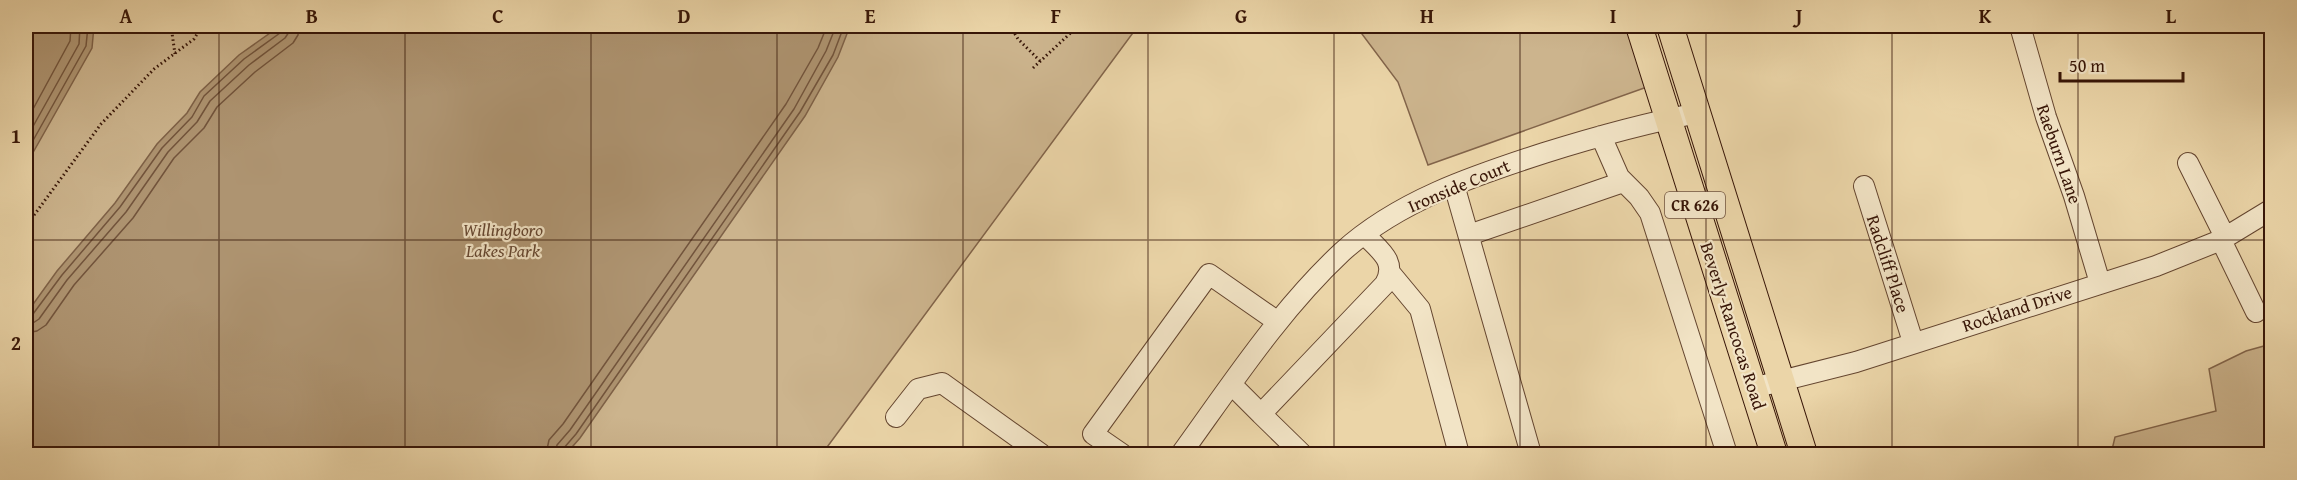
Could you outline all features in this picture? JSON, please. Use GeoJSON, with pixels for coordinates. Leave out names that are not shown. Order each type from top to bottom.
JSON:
{"type":"FeatureCollection","features":[{"type":"Feature","properties":{"kind":"main road","name":"Beverly-Rancocas Road"},"geometry":{"type":"LineString","coordinates":[[1639,26],[1774,454]]}},
{"type":"Feature","properties":{"kind":"main road","name":"Beverly-Rancocas Road"},"geometry":{"type":"LineString","coordinates":[[1670,26],[1804,454]]}},
{"type":"Feature","properties":{"kind":"street","name":"Raeburn Lane"},"geometry":{"type":"LineString","coordinates":[[2020,26],[2046,117],[2100,283]]}},
{"type":"Feature","properties":{"kind":"street","name":"Ironside Court"},"geometry":{"type":"LineString","coordinates":[[1181,454],[1278,322],[1324,270],[1364,234],[1404,209],[1454,185],[1521,160],[1602,136],[1698,113]]}},
{"type":"Feature","properties":{"kind":"street"},"geometry":{"type":"LineString","coordinates":[[1602,136],[1623,182],[1639,197],[1650,213],[1727,454]]}},
{"type":"Feature","properties":{"kind":"street"},"geometry":{"type":"LineString","coordinates":[[2188,163],[2256,312]]}},
{"type":"Feature","properties":{"kind":"street"},"geometry":{"type":"LineString","coordinates":[[1469,235],[1623,182]]}},
{"type":"Feature","properties":{"kind":"street"},"geometry":{"type":"LineString","coordinates":[[1454,185],[1531,454]]}},
{"type":"Feature","properties":{"kind":"street","name":"Radcliff Place"},"geometry":{"type":"LineString","coordinates":[[1864,186],[1913,342]]}},
{"type":"Feature","properties":{"kind":"street","name":"Rockland Drive"},"geometry":{"type":"LineString","coordinates":[[1753,388],[1856,362],[2156,266],[2223,239],[2271,209]]}},
{"type":"Feature","properties":{"kind":"street"},"geometry":{"type":"LineString","coordinates":[[1364,234],[1388,261],[1391,274],[1420,309],[1459,454]]}},
{"type":"Feature","properties":{"kind":"street"},"geometry":{"type":"LineString","coordinates":[[1122,454],[1093,434],[1209,274],[1278,322]]}},
{"type":"Feature","properties":{"kind":"street"},"geometry":{"type":"LineString","coordinates":[[1261,414],[1385,284],[1391,274]]}},
{"type":"Feature","properties":{"kind":"street"},"geometry":{"type":"LineString","coordinates":[[896,417],[918,389],[942,383],[1041,454]]}},
{"type":"Feature","properties":{"kind":"street"},"geometry":{"type":"LineString","coordinates":[[1232,385],[1302,454]]}},
{"type":"Feature","properties":{"kind":"path"},"geometry":{"type":"LineString","coordinates":[[171,26],[175,54]]}},
{"type":"Feature","properties":{"kind":"path"},"geometry":{"type":"LineString","coordinates":[[26,226],[100,124],[154,69],[194,39],[202,26]]}},
{"type":"Feature","properties":{"kind":"path"},"geometry":{"type":"LineString","coordinates":[[1010,26],[1018,39],[1040,61]]}},
{"type":"Feature","properties":{"kind":"path"},"geometry":{"type":"LineString","coordinates":[[1033,68],[1078,26]]}},
{"type":"Feature","properties":{"kind":"green space","name":"Willingboro Lakes Park"},"geometry":{"type":"Polygon","coordinates":[[[26,26],[1138,26],[822,454],[26,454],[26,26]]]}},
{"type":"Feature","properties":{"kind":"green space"},"geometry":{"type":"Polygon","coordinates":[[[1356,26],[1628,26],[1647,87],[1428,165],[1398,82],[1356,26]]]}},
{"type":"Feature","properties":{"kind":"green space"},"geometry":{"type":"Polygon","coordinates":[[[2271,344],[2271,454],[2111,454],[2115,437],[2216,411],[2209,369],[2246,351],[2271,344]]]}},
{"type":"Feature","properties":{"kind":"water"},"geometry":{"type":"Polygon","coordinates":[[[26,26],[94,26],[92,48],[26,165],[26,26]]]}},
{"type":"Feature","properties":{"kind":"water","name":"Willingboro Lakes Park"},"geometry":{"type":"Polygon","coordinates":[[[280,26],[850,26],[838,57],[805,116],[580,438],[566,454],[26,454],[26,314],[57,271],[115,203],[157,144],[187,113],[200,92],[239,55],[280,26]]]}}]}
